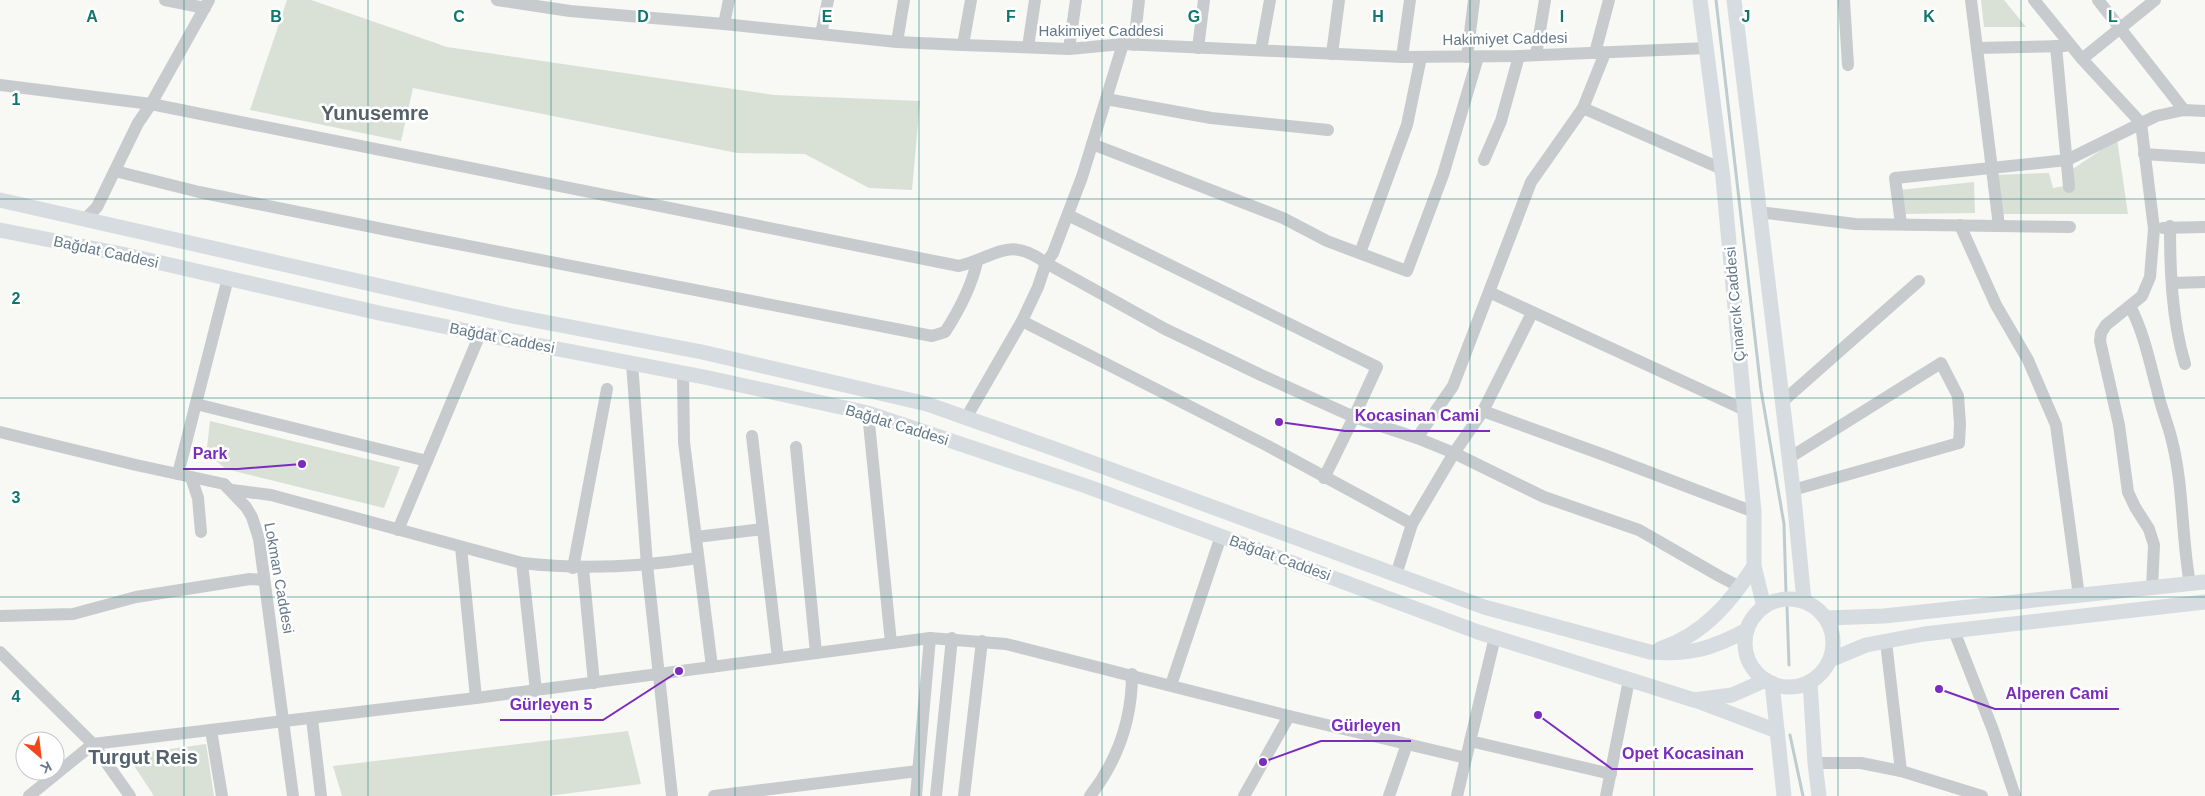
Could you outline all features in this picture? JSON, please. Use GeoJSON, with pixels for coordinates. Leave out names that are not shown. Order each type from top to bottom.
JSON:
{"type":"FeatureCollection","features":[{"type":"Feature","properties":{"kind":"main road","name":"Çınarcık Caddesi"},"geometry":{"type":"LineString","coordinates":[[1700,0],[1722,169],[1745,410],[1754,512],[1754,566],[1764,608]]}},
{"type":"Feature","properties":{"kind":"main road"},"geometry":{"type":"LineString","coordinates":[[1734,0],[1793,490],[1804,601]]}},
{"type":"Feature","properties":{"kind":"main road","name":"Bağdat Caddesi"},"geometry":{"type":"LineString","coordinates":[[0,200],[508,315],[702,352],[927,404],[1484,607],[1650,652],[1677,654],[1703,650],[1747,630]]}},
{"type":"Feature","properties":{"kind":"main road","name":"Bağdat Caddesi"},"geometry":{"type":"LineString","coordinates":[[0,230],[122,254],[480,334],[683,372],[868,413],[1086,486],[1495,637],[1694,700],[1732,694],[1769,682]]}},
{"type":"Feature","properties":{"kind":"main road"},"geometry":{"type":"LineString","coordinates":[[1650,652],[1677,643],[1700,629],[1724,608],[1754,566]]}},
{"type":"Feature","properties":{"kind":"main road"},"geometry":{"type":"LineString","coordinates":[[1826,618],[1884,616],[2205,582]]}},
{"type":"Feature","properties":{"kind":"main road"},"geometry":{"type":"LineString","coordinates":[[1790,599],[1804,601],[1816,608],[1826,618],[1832,630],[1833,645],[1830,660],[1822,673],[1810,682],[1795,686],[1780,686],[1769,682],[1755,671],[1748,657],[1745,644],[1747,630],[1754,617],[1776,601],[1790,599]]}},
{"type":"Feature","properties":{"kind":"main road"},"geometry":{"type":"LineString","coordinates":[[1830,660],[1866,645],[1954,631],[2205,602]]}},
{"type":"Feature","properties":{"kind":"main road"},"geometry":{"type":"LineString","coordinates":[[1769,682],[1777,731],[1784,796]]}},
{"type":"Feature","properties":{"kind":"main road"},"geometry":{"type":"LineString","coordinates":[[1810,682],[1819,796]]}},
{"type":"Feature","properties":{"kind":"main road"},"geometry":{"type":"LineString","coordinates":[[1694,700],[1777,731]]}},
{"type":"Feature","properties":{"kind":"street"},"geometry":{"type":"LineString","coordinates":[[85,219],[97,207],[138,123],[151,104],[207,4],[165,0]]}},
{"type":"Feature","properties":{"kind":"street","name":"Hakimiyet Caddesi"},"geometry":{"type":"LineString","coordinates":[[498,0],[570,11],[724,24],[896,42],[963,45],[1069,49],[1129,44],[1402,57],[1519,56],[1707,48]]}},
{"type":"Feature","properties":{"kind":"street"},"geometry":{"type":"LineString","coordinates":[[724,24],[729,0]]}},
{"type":"Feature","properties":{"kind":"street"},"geometry":{"type":"LineString","coordinates":[[821,34],[828,0]]}},
{"type":"Feature","properties":{"kind":"street"},"geometry":{"type":"LineString","coordinates":[[896,42],[904,0]]}},
{"type":"Feature","properties":{"kind":"street"},"geometry":{"type":"LineString","coordinates":[[963,45],[971,0]]}},
{"type":"Feature","properties":{"kind":"street"},"geometry":{"type":"LineString","coordinates":[[1028,47],[1035,0]]}},
{"type":"Feature","properties":{"kind":"street"},"geometry":{"type":"LineString","coordinates":[[1069,49],[1076,0]]}},
{"type":"Feature","properties":{"kind":"street"},"geometry":{"type":"LineString","coordinates":[[966,418],[1022,321],[1038,287],[1046,263],[1053,253],[1068,215],[1106,99],[1129,44],[1139,0]]}},
{"type":"Feature","properties":{"kind":"street"},"geometry":{"type":"LineString","coordinates":[[1198,48],[1204,0]]}},
{"type":"Feature","properties":{"kind":"street"},"geometry":{"type":"LineString","coordinates":[[1261,50],[1270,0]]}},
{"type":"Feature","properties":{"kind":"street"},"geometry":{"type":"LineString","coordinates":[[1332,54],[1339,0]]}},
{"type":"Feature","properties":{"kind":"street"},"geometry":{"type":"LineString","coordinates":[[1402,57],[1410,0]]}},
{"type":"Feature","properties":{"kind":"street"},"geometry":{"type":"LineString","coordinates":[[1092,144],[1283,218],[1327,241],[1407,271],[1443,176],[1472,57],[1474,0]]}},
{"type":"Feature","properties":{"kind":"street"},"geometry":{"type":"LineString","coordinates":[[1536,55],[1544,0]]}},
{"type":"Feature","properties":{"kind":"street"},"geometry":{"type":"LineString","coordinates":[[1417,438],[1453,386],[1531,182],[1583,108],[1600,53],[1609,0]]}},
{"type":"Feature","properties":{"kind":"street"},"geometry":{"type":"LineString","coordinates":[[1844,0],[1848,65]]}},
{"type":"Feature","properties":{"kind":"street"},"geometry":{"type":"LineString","coordinates":[[1971,0],[1999,226]]}},
{"type":"Feature","properties":{"kind":"street"},"geometry":{"type":"LineString","coordinates":[[2034,0],[2082,59],[2141,123],[2154,229],[2149,284],[2142,296],[2106,325],[2101,333],[2100,341],[2118,417],[2128,492],[2149,529],[2154,545],[2152,588]]}},
{"type":"Feature","properties":{"kind":"street"},"geometry":{"type":"LineString","coordinates":[[2098,0],[2184,110]]}},
{"type":"Feature","properties":{"kind":"street"},"geometry":{"type":"LineString","coordinates":[[2082,59],[2155,0]]}},
{"type":"Feature","properties":{"kind":"street"},"geometry":{"type":"LineString","coordinates":[[2056,46],[2069,187]]}},
{"type":"Feature","properties":{"kind":"street"},"geometry":{"type":"LineString","coordinates":[[1977,48],[2071,46]]}},
{"type":"Feature","properties":{"kind":"street"},"geometry":{"type":"LineString","coordinates":[[1484,160],[1502,121],[1519,56]]}},
{"type":"Feature","properties":{"kind":"street"},"geometry":{"type":"LineString","coordinates":[[1360,253],[1407,125],[1422,57]]}},
{"type":"Feature","properties":{"kind":"street"},"geometry":{"type":"LineString","coordinates":[[0,85],[151,104],[958,266],[977,262],[1004,250],[1014,249],[1031,252],[1046,263],[1165,329],[1354,417],[1417,438],[1454,453],[1544,497],[1639,530],[1740,587]]}},
{"type":"Feature","properties":{"kind":"street"},"geometry":{"type":"LineString","coordinates":[[1106,99],[1211,118],[1328,130]]}},
{"type":"Feature","properties":{"kind":"street"},"geometry":{"type":"LineString","coordinates":[[1583,108],[1722,169]]}},
{"type":"Feature","properties":{"kind":"street"},"geometry":{"type":"LineString","coordinates":[[1901,224],[1895,178],[2067,160],[2164,113],[2184,110],[2205,111]]}},
{"type":"Feature","properties":{"kind":"street"},"geometry":{"type":"LineString","coordinates":[[2144,154],[2205,158]]}},
{"type":"Feature","properties":{"kind":"street"},"geometry":{"type":"LineString","coordinates":[[115,171],[199,192],[332,219],[932,336],[945,332],[964,302],[972,284],[977,262]]}},
{"type":"Feature","properties":{"kind":"street"},"geometry":{"type":"LineString","coordinates":[[1759,212],[1855,224],[2070,227]]}},
{"type":"Feature","properties":{"kind":"street"},"geometry":{"type":"LineString","coordinates":[[1068,215],[1377,367],[1324,478]]}},
{"type":"Feature","properties":{"kind":"street"},"geometry":{"type":"LineString","coordinates":[[1960,225],[1996,305],[2028,360],[2056,424],[2080,596]]}},
{"type":"Feature","properties":{"kind":"street"},"geometry":{"type":"LineString","coordinates":[[2154,229],[2170,226],[2205,228]]}},
{"type":"Feature","properties":{"kind":"street"},"geometry":{"type":"LineString","coordinates":[[2170,226],[2170,258],[2176,328],[2186,364]]}},
{"type":"Feature","properties":{"kind":"street"},"geometry":{"type":"LineString","coordinates":[[201,532],[198,498],[184,475],[196,404],[228,278]]}},
{"type":"Feature","properties":{"kind":"street"},"geometry":{"type":"LineString","coordinates":[[1782,402],[1919,281]]}},
{"type":"Feature","properties":{"kind":"street"},"geometry":{"type":"LineString","coordinates":[[2173,283],[2205,282]]}},
{"type":"Feature","properties":{"kind":"street"},"geometry":{"type":"LineString","coordinates":[[1489,292],[1745,410]]}},
{"type":"Feature","properties":{"kind":"street"},"geometry":{"type":"LineString","coordinates":[[2130,306],[2142,329],[2158,394],[2172,438],[2184,521],[2184,552],[2190,584]]}},
{"type":"Feature","properties":{"kind":"street"},"geometry":{"type":"LineString","coordinates":[[1396,575],[1412,524],[1454,453],[1483,411],[1532,313]]}},
{"type":"Feature","properties":{"kind":"street"},"geometry":{"type":"LineString","coordinates":[[1022,321],[1266,445],[1412,524]]}},
{"type":"Feature","properties":{"kind":"street"},"geometry":{"type":"LineString","coordinates":[[398,530],[480,334]]}},
{"type":"Feature","properties":{"kind":"street"},"geometry":{"type":"LineString","coordinates":[[632,363],[647,565],[672,796]]}},
{"type":"Feature","properties":{"kind":"street"},"geometry":{"type":"LineString","coordinates":[[1789,458],[1941,363],[1958,396],[1959,443],[1793,490]]}},
{"type":"Feature","properties":{"kind":"street"},"geometry":{"type":"LineString","coordinates":[[683,372],[684,442],[712,667]]}},
{"type":"Feature","properties":{"kind":"street"},"geometry":{"type":"LineString","coordinates":[[594,683],[578,568],[608,389]]}},
{"type":"Feature","properties":{"kind":"street"},"geometry":{"type":"LineString","coordinates":[[196,404],[427,461]]}},
{"type":"Feature","properties":{"kind":"street"},"geometry":{"type":"LineString","coordinates":[[1483,411],[1754,512]]}},
{"type":"Feature","properties":{"kind":"street"},"geometry":{"type":"LineString","coordinates":[[868,413],[891,643]]}},
{"type":"Feature","properties":{"kind":"street","name":"Lokman Caddesi"},"geometry":{"type":"LineString","coordinates":[[0,432],[224,484],[232,490],[246,507],[256,528],[293,796]]}},
{"type":"Feature","properties":{"kind":"street"},"geometry":{"type":"LineString","coordinates":[[752,436],[778,658]]}},
{"type":"Feature","properties":{"kind":"street"},"geometry":{"type":"LineString","coordinates":[[796,447],[816,652]]}},
{"type":"Feature","properties":{"kind":"street"},"geometry":{"type":"LineString","coordinates":[[232,490],[270,495],[522,563],[578,568],[647,565],[698,558]]}},
{"type":"Feature","properties":{"kind":"street"},"geometry":{"type":"LineString","coordinates":[[696,536],[763,529]]}},
{"type":"Feature","properties":{"kind":"street"},"geometry":{"type":"LineString","coordinates":[[1171,685],[1221,536]]}},
{"type":"Feature","properties":{"kind":"street"},"geometry":{"type":"LineString","coordinates":[[461,547],[476,698]]}},
{"type":"Feature","properties":{"kind":"street"},"geometry":{"type":"LineString","coordinates":[[522,563],[536,690]]}},
{"type":"Feature","properties":{"kind":"street"},"geometry":{"type":"LineString","coordinates":[[0,603],[1,618],[73,614],[136,597],[250,579],[264,580]]}},
{"type":"Feature","properties":{"kind":"street"},"geometry":{"type":"LineString","coordinates":[[1954,631],[1993,730],[2016,796]]}},
{"type":"Feature","properties":{"kind":"street"},"geometry":{"type":"LineString","coordinates":[[1456,796],[1495,637]]}},
{"type":"Feature","properties":{"kind":"street"},"geometry":{"type":"LineString","coordinates":[[916,796],[930,638]]}},
{"type":"Feature","properties":{"kind":"street"},"geometry":{"type":"LineString","coordinates":[[30,796],[93,744],[312,719],[930,638],[952,638],[1006,644],[1132,674],[1289,716],[1466,758]]}},
{"type":"Feature","properties":{"kind":"street"},"geometry":{"type":"LineString","coordinates":[[936,796],[952,638]]}},
{"type":"Feature","properties":{"kind":"street"},"geometry":{"type":"LineString","coordinates":[[964,796],[982,641]]}},
{"type":"Feature","properties":{"kind":"street"},"geometry":{"type":"LineString","coordinates":[[1886,642],[1901,771]]}},
{"type":"Feature","properties":{"kind":"street"},"geometry":{"type":"LineString","coordinates":[[0,652],[93,744],[130,796]]}},
{"type":"Feature","properties":{"kind":"street"},"geometry":{"type":"LineString","coordinates":[[1090,796],[1120,746],[1130,704],[1132,674]]}},
{"type":"Feature","properties":{"kind":"street"},"geometry":{"type":"LineString","coordinates":[[1606,796],[1629,680]]}},
{"type":"Feature","properties":{"kind":"street"},"geometry":{"type":"LineString","coordinates":[[1244,796],[1289,716]]}},
{"type":"Feature","properties":{"kind":"street"},"geometry":{"type":"LineString","coordinates":[[312,719],[321,796]]}},
{"type":"Feature","properties":{"kind":"street"},"geometry":{"type":"LineString","coordinates":[[211,730],[222,796]]}},
{"type":"Feature","properties":{"kind":"street"},"geometry":{"type":"LineString","coordinates":[[1470,741],[1610,774]]}},
{"type":"Feature","properties":{"kind":"street"},"geometry":{"type":"LineString","coordinates":[[1389,796],[1407,744]]}},
{"type":"Feature","properties":{"kind":"street"},"geometry":{"type":"LineString","coordinates":[[1815,763],[1860,763],[1901,771],[1982,796]]}},
{"type":"Feature","properties":{"kind":"street"},"geometry":{"type":"LineString","coordinates":[[714,796],[918,771]]}},
{"type":"Feature","properties":{"kind":"shaded area"},"geometry":{"type":"Polygon","coordinates":[[[287,0],[311,0],[447,47],[774,95],[920,101],[912,190],[869,188],[805,154],[737,153],[413,88],[401,141],[250,110],[287,0]]]}},
{"type":"Feature","properties":{"kind":"shaded area"},"geometry":{"type":"Polygon","coordinates":[[[1981,0],[2004,0],[2026,27],[1984,27],[1981,0]]]}},
{"type":"Feature","properties":{"kind":"shaded area"},"geometry":{"type":"Polygon","coordinates":[[[2117,139],[2128,214],[1998,214],[1993,175],[2049,173],[2053,188],[2071,185],[2067,173],[2117,139]]]}},
{"type":"Feature","properties":{"kind":"shaded area"},"geometry":{"type":"Polygon","coordinates":[[[1974,182],[1975,213],[1902,214],[1899,190],[1974,182]]]}},
{"type":"Feature","properties":{"kind":"shaded area"},"geometry":{"type":"Polygon","coordinates":[[[210,421],[400,467],[384,508],[226,469],[215,460],[207,448],[210,421]]]}},
{"type":"Feature","properties":{"kind":"shaded area"},"geometry":{"type":"Polygon","coordinates":[[[628,731],[641,784],[548,796],[342,796],[333,766],[628,731]]]}},
{"type":"Feature","properties":{"kind":"shaded area"},"geometry":{"type":"Polygon","coordinates":[[[206,744],[214,796],[154,796],[127,755],[206,744]]]}},
{"type":"Feature","properties":{"kind":"waterway"},"geometry":{"type":"LineString","coordinates":[[1716,0],[1761,390],[1784,524],[1786,593]]}},
{"type":"Feature","properties":{"kind":"waterway"},"geometry":{"type":"LineString","coordinates":[[1787,606],[1789,665]]}},
{"type":"Feature","properties":{"kind":"waterway"},"geometry":{"type":"LineString","coordinates":[[1790,735],[1803,796]]}},
{"type":"Feature","properties":{"kind":"place","name":"Kocasinan Cami"},"geometry":{"type":"Point","coordinates":[1279,422]}},
{"type":"Feature","properties":{"kind":"place","name":"Park"},"geometry":{"type":"Point","coordinates":[302,464]}},
{"type":"Feature","properties":{"kind":"place","name":"Gürleyen 5"},"geometry":{"type":"Point","coordinates":[679,671]}},
{"type":"Feature","properties":{"kind":"place","name":"Alperen Cami"},"geometry":{"type":"Point","coordinates":[1939,689]}},
{"type":"Feature","properties":{"kind":"place","name":"Opet Kocasinan"},"geometry":{"type":"Point","coordinates":[1538,715]}},
{"type":"Feature","properties":{"kind":"place","name":"Gürleyen"},"geometry":{"type":"Point","coordinates":[1263,762]}},
{"type":"Feature","properties":{"kind":"district","name":"Yunusemre"},"geometry":{"type":"Point","coordinates":[375,113]}},
{"type":"Feature","properties":{"kind":"district","name":"Turgut Reis"},"geometry":{"type":"Point","coordinates":[143,757]}}]}
